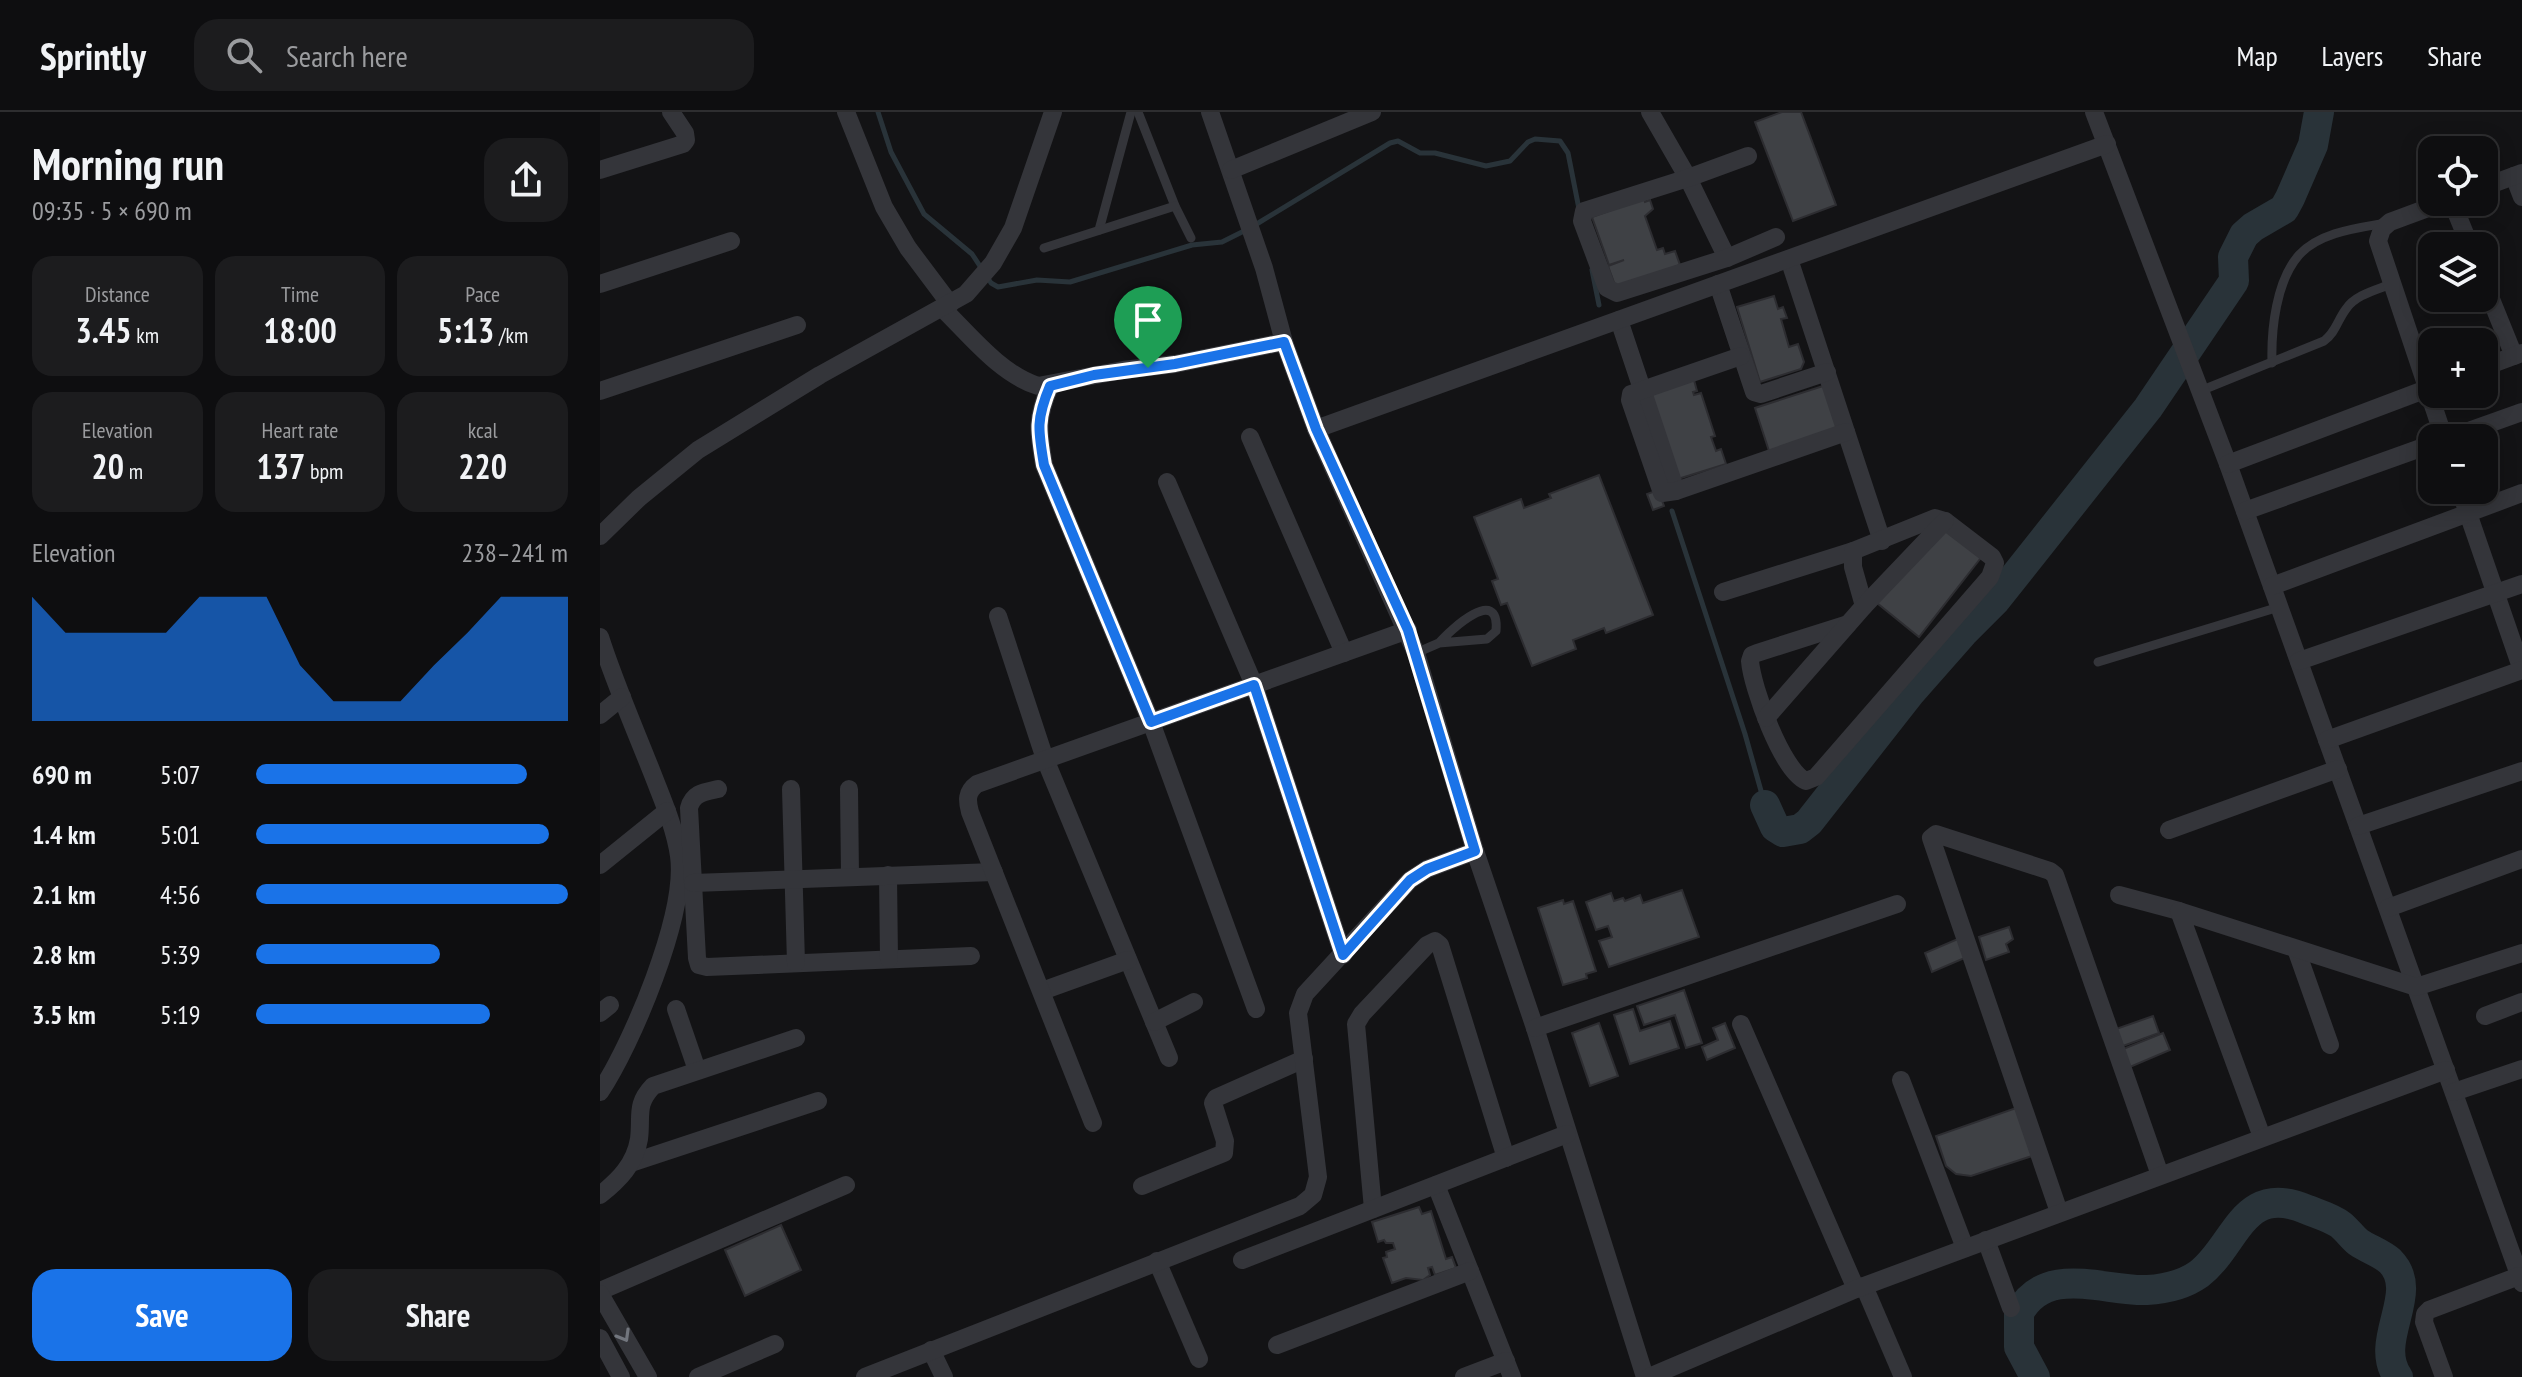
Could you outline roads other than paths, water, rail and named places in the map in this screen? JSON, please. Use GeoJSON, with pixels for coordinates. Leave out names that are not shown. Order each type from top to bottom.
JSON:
{"type":"FeatureCollection","features":[{"type":"Feature","properties":{"kind":"street"},"geometry":{"type":"LineString","coordinates":[[600,170],[683,144],[685,133],[671,112]]}},
{"type":"Feature","properties":{"kind":"street"},"geometry":{"type":"LineString","coordinates":[[846,112],[884,207],[908,248],[1007,370],[1026,382],[1050,386],[1094,375],[1175,364],[1284,342]]}},
{"type":"Feature","properties":{"kind":"street"},"geometry":{"type":"LineString","coordinates":[[600,536],[639,498],[698,450],[820,375],[953,302],[993,263],[1013,228],[1053,112]]}},
{"type":"Feature","properties":{"kind":"street"},"geometry":{"type":"LineString","coordinates":[[1210,112],[1264,268],[1284,342],[1316,429],[1416,653],[1475,851],[1647,1377],[1860,1287],[2446,1070]]}},
{"type":"Feature","properties":{"kind":"street"},"geometry":{"type":"LineString","coordinates":[[1231,170],[1351,116],[1372,112]]}},
{"type":"Feature","properties":{"kind":"street"},"geometry":{"type":"LineString","coordinates":[[1650,112],[1688,178],[1727,258]]}},
{"type":"Feature","properties":{"kind":"street"},"geometry":{"type":"LineString","coordinates":[[2094,112],[2228,464],[2521,1280],[2429,1310],[2425,1314],[2424,1322],[2444,1377]]}},
{"type":"Feature","properties":{"kind":"street"},"geometry":{"type":"LineString","coordinates":[[1316,429],[2107,144]]}},
{"type":"Feature","properties":{"kind":"street"},"geometry":{"type":"LineString","coordinates":[[1748,156],[1592,208],[1584,211],[1582,216],[1607,288],[1617,293],[1727,258],[1776,237]]}},
{"type":"Feature","properties":{"kind":"street"},"geometry":{"type":"LineString","coordinates":[[2498,182],[2518,174],[2522,197]]}},
{"type":"Feature","properties":{"kind":"street"},"geometry":{"type":"LineString","coordinates":[[2418,212],[2390,222],[2382,229],[2378,241],[2418,356]]}},
{"type":"Feature","properties":{"kind":"street"},"geometry":{"type":"LineString","coordinates":[[600,284],[731,241]]}},
{"type":"Feature","properties":{"kind":"street"},"geometry":{"type":"LineString","coordinates":[[1789,259],[1882,541]]}},
{"type":"Feature","properties":{"kind":"street"},"geometry":{"type":"LineString","coordinates":[[1693,267],[1710,288],[1754,392],[1761,394],[1827,372]]}},
{"type":"Feature","properties":{"kind":"street"},"geometry":{"type":"LineString","coordinates":[[2498,312],[2518,354],[2498,362]]}},
{"type":"Feature","properties":{"kind":"street"},"geometry":{"type":"LineString","coordinates":[[1619,320],[1676,491],[1846,432]]}},
{"type":"Feature","properties":{"kind":"street"},"geometry":{"type":"LineString","coordinates":[[600,391],[797,325]]}},
{"type":"Feature","properties":{"kind":"street"},"geometry":{"type":"LineString","coordinates":[[1643,388],[1741,356]]}},
{"type":"Feature","properties":{"kind":"street"},"geometry":{"type":"LineString","coordinates":[[1050,386],[1039,412],[1044,465],[1151,722],[1256,1009]]}},
{"type":"Feature","properties":{"kind":"street"},"geometry":{"type":"LineString","coordinates":[[2228,464],[2418,393]]}},
{"type":"Feature","properties":{"kind":"street"},"geometry":{"type":"LineString","coordinates":[[2487,424],[2522,412]]}},
{"type":"Feature","properties":{"kind":"street"},"geometry":{"type":"LineString","coordinates":[[1250,437],[1344,653]]}},
{"type":"Feature","properties":{"kind":"street"},"geometry":{"type":"LineString","coordinates":[[2245,511],[2418,449]]}},
{"type":"Feature","properties":{"kind":"street"},"geometry":{"type":"LineString","coordinates":[[1167,482],[1254,685],[1343,955]]}},
{"type":"Feature","properties":{"kind":"street"},"geometry":{"type":"LineString","coordinates":[[2272,586],[2522,493]]}},
{"type":"Feature","properties":{"kind":"street"},"geometry":{"type":"LineString","coordinates":[[2327,740],[2522,670],[2465,504]]}},
{"type":"Feature","properties":{"kind":"street"},"geometry":{"type":"LineString","coordinates":[[1723,592],[1882,541],[1935,518],[1945,521],[1992,557],[1994,569],[1816,777],[1806,781],[1791,770],[1766,718],[1750,666],[1752,655],[1848,624]]}},
{"type":"Feature","properties":{"kind":"street"},"geometry":{"type":"LineString","coordinates":[[1766,718],[1864,606],[1945,521]]}},
{"type":"Feature","properties":{"kind":"street"},"geometry":{"type":"LineString","coordinates":[[1853,551],[1853,567],[1864,606]]}},
{"type":"Feature","properties":{"kind":"street"},"geometry":{"type":"LineString","coordinates":[[2299,661],[2522,584]]}},
{"type":"Feature","properties":{"kind":"street"},"geometry":{"type":"LineString","coordinates":[[998,616],[1045,759],[1169,1058]]}},
{"type":"Feature","properties":{"kind":"street"},"geometry":{"type":"LineString","coordinates":[[1093,1123],[970,812],[967,800],[970,789],[1045,759],[1408,630]]}},
{"type":"Feature","properties":{"kind":"street"},"geometry":{"type":"LineString","coordinates":[[600,637],[667,811],[679,857],[678,888],[671,925],[637,1025],[600,1092]]}},
{"type":"Feature","properties":{"kind":"street"},"geometry":{"type":"LineString","coordinates":[[600,715],[622,697]]}},
{"type":"Feature","properties":{"kind":"street"},"geometry":{"type":"LineString","coordinates":[[2169,830],[2338,769]]}},
{"type":"Feature","properties":{"kind":"street"},"geometry":{"type":"LineString","coordinates":[[2358,826],[2522,771]]}},
{"type":"Feature","properties":{"kind":"street"},"geometry":{"type":"LineString","coordinates":[[718,789],[696,795],[689,808],[699,965],[971,956]]}},
{"type":"Feature","properties":{"kind":"street"},"geometry":{"type":"LineString","coordinates":[[791,789],[796,963]]}},
{"type":"Feature","properties":{"kind":"street"},"geometry":{"type":"LineString","coordinates":[[849,789],[850,876]]}},
{"type":"Feature","properties":{"kind":"street"},"geometry":{"type":"LineString","coordinates":[[600,865],[667,811]]}},
{"type":"Feature","properties":{"kind":"street"},"geometry":{"type":"LineString","coordinates":[[2059,1212],[1931,838],[1936,834],[2037,866],[2055,875],[2160,1175]]}},
{"type":"Feature","properties":{"kind":"street"},"geometry":{"type":"LineString","coordinates":[[865,1377],[1300,1206],[1313,1195],[1318,1177],[1298,1013],[1300,1003],[1410,880],[1427,869],[1475,851]]}},
{"type":"Feature","properties":{"kind":"street"},"geometry":{"type":"LineString","coordinates":[[2388,908],[2522,859]]}},
{"type":"Feature","properties":{"kind":"street"},"geometry":{"type":"LineString","coordinates":[[693,883],[994,872]]}},
{"type":"Feature","properties":{"kind":"street"},"geometry":{"type":"LineString","coordinates":[[888,875],[889,959]]}},
{"type":"Feature","properties":{"kind":"street"},"geometry":{"type":"LineString","coordinates":[[2119,895],[2179,911],[2416,987],[2522,953]]}},
{"type":"Feature","properties":{"kind":"street"},"geometry":{"type":"LineString","coordinates":[[1535,1028],[1897,904]]}},
{"type":"Feature","properties":{"kind":"street"},"geometry":{"type":"LineString","coordinates":[[2179,911],[2262,1137]]}},
{"type":"Feature","properties":{"kind":"street"},"geometry":{"type":"LineString","coordinates":[[1373,1209],[1356,1024],[1427,945],[1435,941],[1440,945],[1506,1158]]}},
{"type":"Feature","properties":{"kind":"street"},"geometry":{"type":"LineString","coordinates":[[2296,949],[2330,1045]]}},
{"type":"Feature","properties":{"kind":"street"},"geometry":{"type":"LineString","coordinates":[[1042,991],[1128,960]]}},
{"type":"Feature","properties":{"kind":"street"},"geometry":{"type":"LineString","coordinates":[[1154,1022],[1194,1002]]}},
{"type":"Feature","properties":{"kind":"street"},"geometry":{"type":"LineString","coordinates":[[2485,1016],[2522,1002]]}},
{"type":"Feature","properties":{"kind":"street"},"geometry":{"type":"LineString","coordinates":[[676,1009],[697,1070]]}},
{"type":"Feature","properties":{"kind":"street"},"geometry":{"type":"LineString","coordinates":[[1741,1024],[1903,1377]]}},
{"type":"Feature","properties":{"kind":"street"},"geometry":{"type":"LineString","coordinates":[[600,1195],[617,1182],[631,1163],[639,1140],[641,1103],[653,1086],[796,1038]]}},
{"type":"Feature","properties":{"kind":"street"},"geometry":{"type":"LineString","coordinates":[[1142,1186],[1224,1153],[1225,1141],[1213,1103],[1216,1098],[1304,1059]]}},
{"type":"Feature","properties":{"kind":"street"},"geometry":{"type":"LineString","coordinates":[[2454,1092],[2522,1069]]}},
{"type":"Feature","properties":{"kind":"street"},"geometry":{"type":"LineString","coordinates":[[1901,1080],[1965,1248]]}},
{"type":"Feature","properties":{"kind":"street"},"geometry":{"type":"LineString","coordinates":[[631,1163],[818,1101]]}},
{"type":"Feature","properties":{"kind":"street"},"geometry":{"type":"LineString","coordinates":[[1242,1260],[1567,1134]]}},
{"type":"Feature","properties":{"kind":"street"},"geometry":{"type":"LineString","coordinates":[[648,1377],[600,1292],[846,1185]]}},
{"type":"Feature","properties":{"kind":"street"},"geometry":{"type":"LineString","coordinates":[[1436,1185],[1509,1369],[1464,1377]]}},
{"type":"Feature","properties":{"kind":"street"},"geometry":{"type":"LineString","coordinates":[[1986,1240],[2011,1308]]}},
{"type":"Feature","properties":{"kind":"street"},"geometry":{"type":"LineString","coordinates":[[1157,1261],[1199,1359]]}},
{"type":"Feature","properties":{"kind":"street"},"geometry":{"type":"LineString","coordinates":[[1277,1345],[1470,1271]]}},
{"type":"Feature","properties":{"kind":"street"},"geometry":{"type":"LineString","coordinates":[[600,1338],[621,1377]]}},
{"type":"Feature","properties":{"kind":"street"},"geometry":{"type":"LineString","coordinates":[[698,1377],[775,1344]]}},
{"type":"Feature","properties":{"kind":"street"},"geometry":{"type":"LineString","coordinates":[[931,1350],[944,1377]]}},
{"type":"Feature","properties":{"kind":"lane"},"geometry":{"type":"LineString","coordinates":[[1099,230],[1131,112]]}},
{"type":"Feature","properties":{"kind":"lane"},"geometry":{"type":"LineString","coordinates":[[1138,112],[1191,238]]}},
{"type":"Feature","properties":{"kind":"lane"},"geometry":{"type":"LineString","coordinates":[[1044,248],[1175,206]]}},
{"type":"Feature","properties":{"kind":"lane"},"geometry":{"type":"LineString","coordinates":[[2272,363],[2276,306],[2299,255],[2319,241],[2342,232],[2390,222]]}},
{"type":"Feature","properties":{"kind":"lane"},"geometry":{"type":"LineString","coordinates":[[2198,384],[2272,363],[2324,341],[2334,333],[2346,307],[2359,297],[2391,284]]}},
{"type":"Feature","properties":{"kind":"lane"},"geometry":{"type":"LineString","coordinates":[[2098,662],[2279,607]]}},
{"type":"Feature","properties":{"kind":"lane"},"geometry":{"type":"LineString","coordinates":[[1416,653],[1439,643],[1487,639],[1496,631],[1494,615],[1476,611],[1439,643]]}},
{"type":"Feature","properties":{"kind":"waterway"},"geometry":{"type":"LineString","coordinates":[[878,112],[891,152],[924,214],[972,254],[991,283],[998,287],[1037,280],[1070,282],[1192,245],[1222,242],[1246,230]]}},
{"type":"Feature","properties":{"kind":"waterway"},"geometry":{"type":"LineString","coordinates":[[1765,805],[1775,827],[1783,832],[1800,829],[1809,822],[1911,692],[1995,601],[2148,408],[2234,281],[2233,257],[2244,235],[2284,209],[2313,145],[2319,112]]}},
{"type":"Feature","properties":{"kind":"waterway"},"geometry":{"type":"LineString","coordinates":[[1255,225],[1398,141],[1420,153],[1435,153],[1486,166],[1510,161],[1535,139],[1560,141],[1568,153],[1579,209]]}},
{"type":"Feature","properties":{"kind":"waterway"},"geometry":{"type":"LineString","coordinates":[[1592,270],[1599,305]]}},
{"type":"Feature","properties":{"kind":"waterway"},"geometry":{"type":"LineString","coordinates":[[1672,511],[1765,805]]}},
{"type":"Feature","properties":{"kind":"waterway"},"geometry":{"type":"LineString","coordinates":[[2035,1377],[2019,1347],[2019,1313],[2031,1298],[2044,1289],[2060,1284],[2147,1290],[2181,1283],[2199,1274],[2212,1262],[2243,1220],[2255,1210],[2268,1204],[2286,1203],[2337,1223],[2358,1242],[2390,1261],[2401,1287],[2390,1348],[2398,1377]]}}]}
